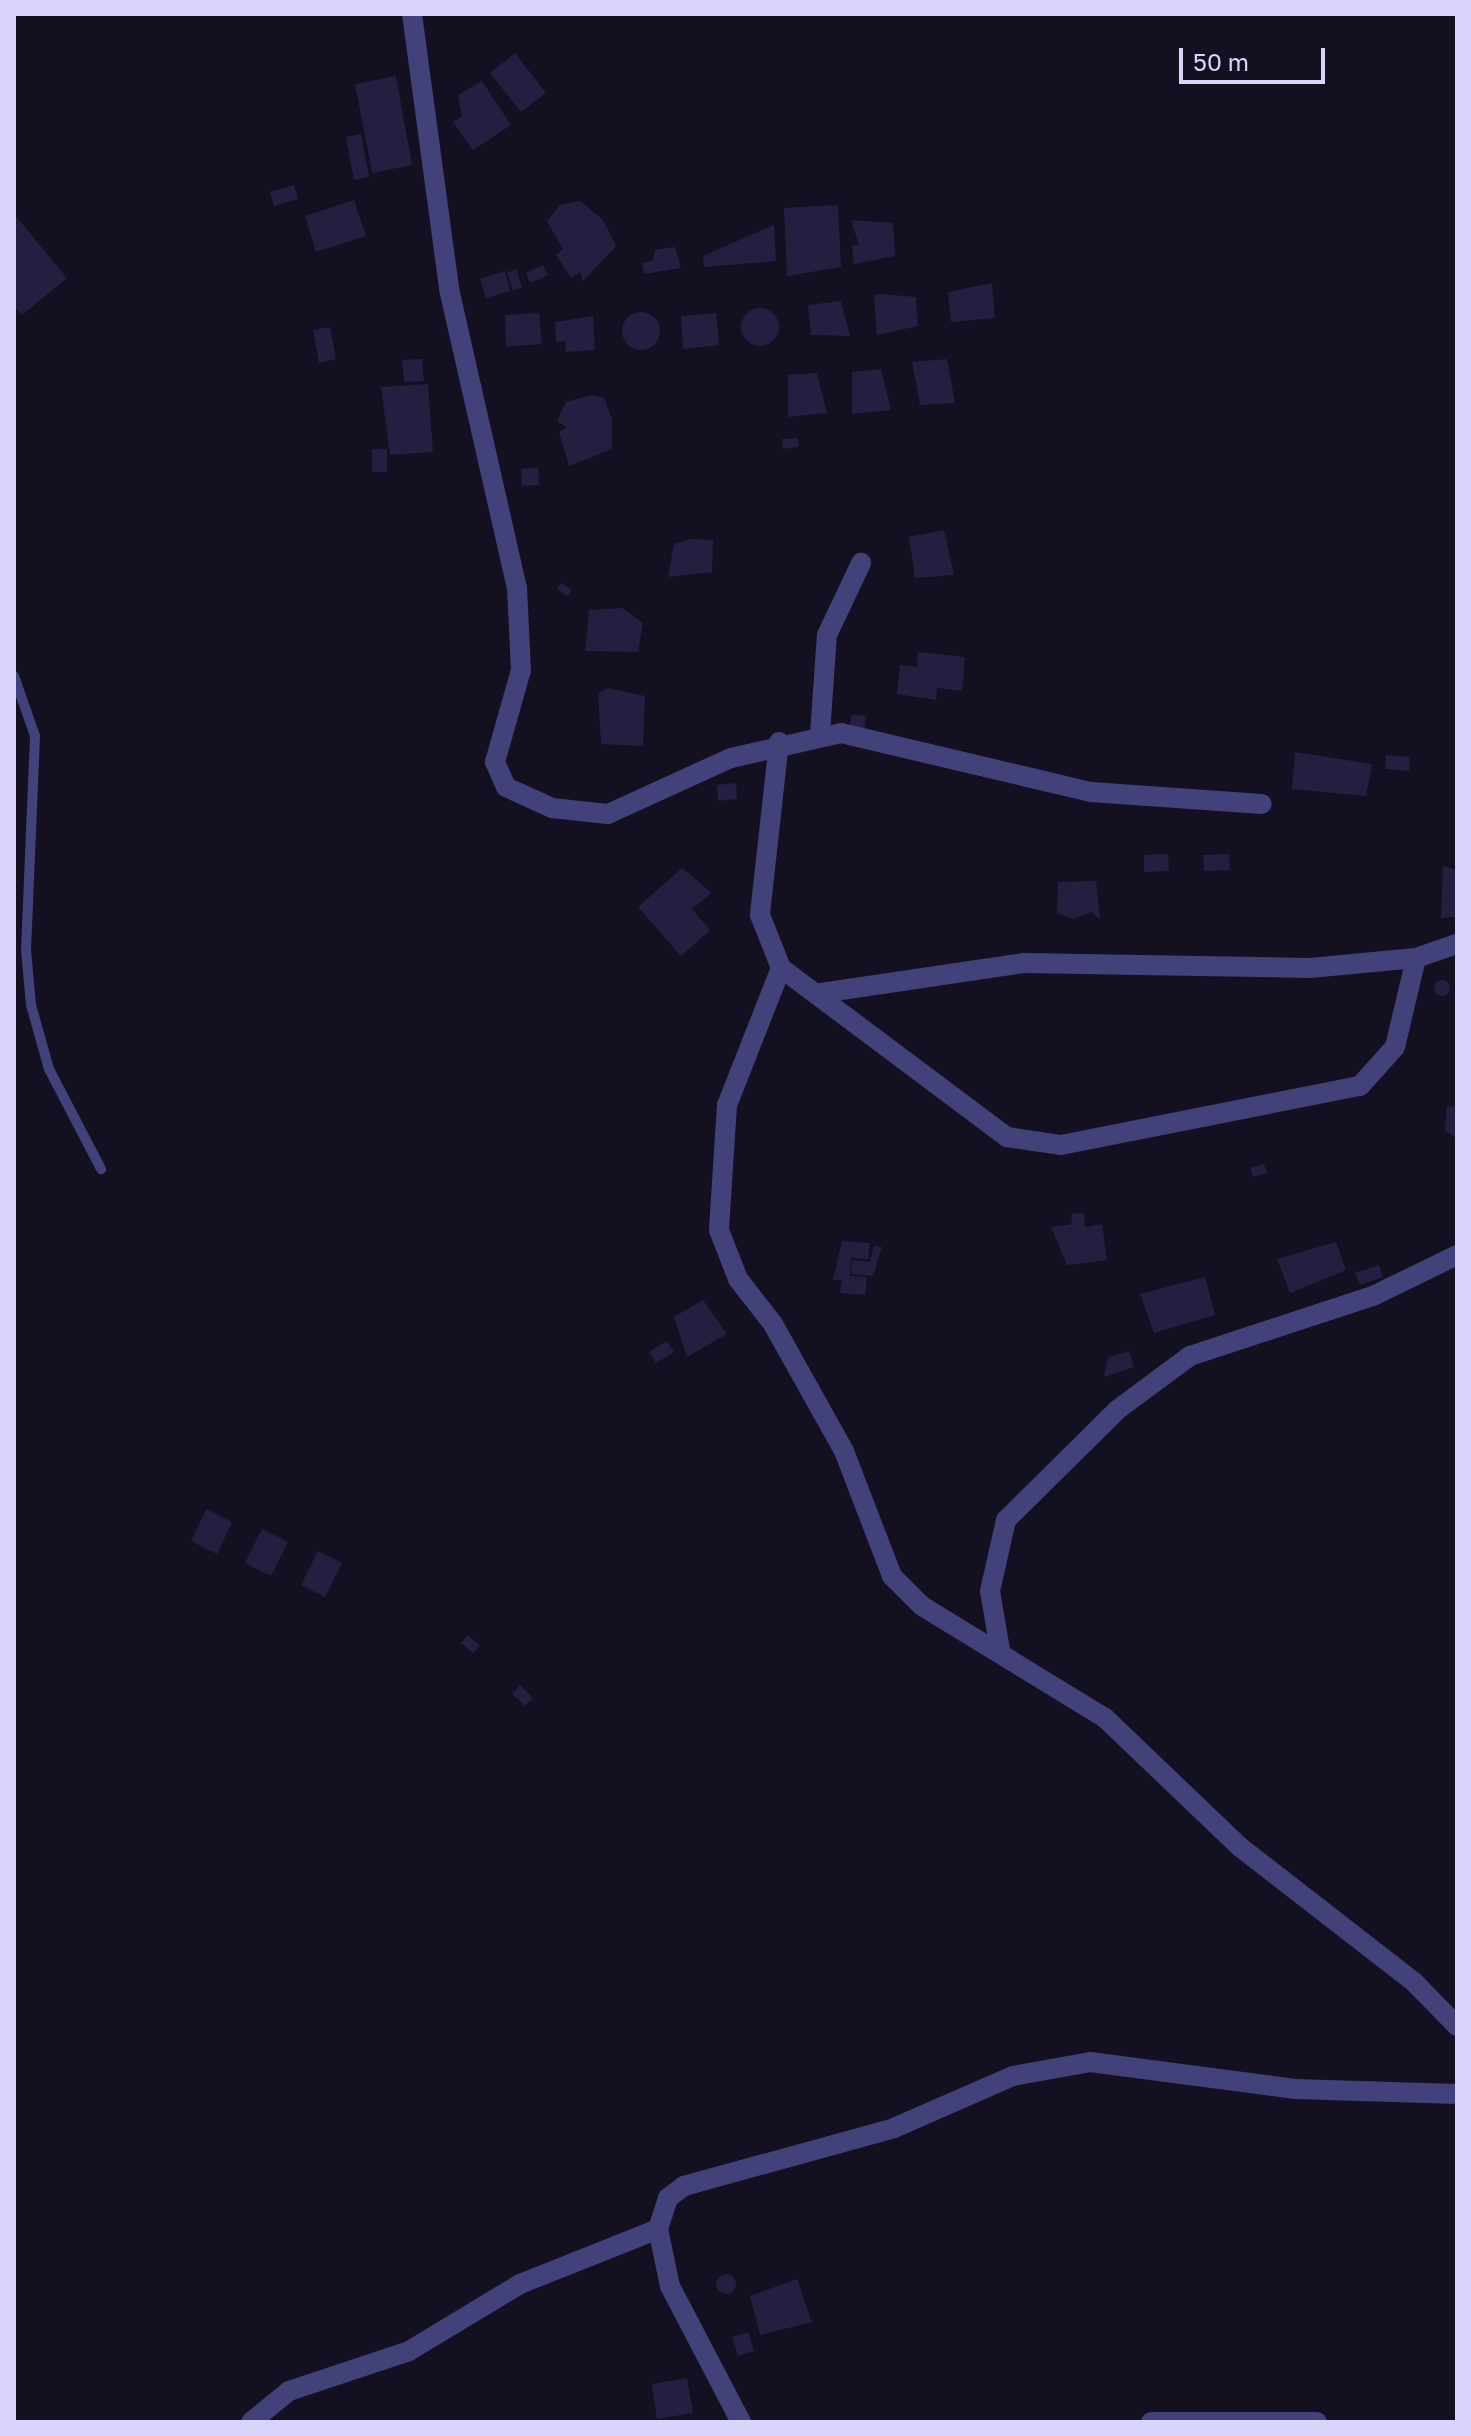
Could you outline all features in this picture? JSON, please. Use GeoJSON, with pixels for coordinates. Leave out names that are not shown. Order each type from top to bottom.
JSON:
{"type":"FeatureCollection","features":[{"type":"Feature","properties":{"kind":"street"},"geometry":{"type":"LineString","coordinates":[[412,14],[449,289],[517,588],[521,670],[496,746],[497,777],[520,797],[595,815],[779,742],[820,734],[894,741],[1091,792],[1262,804]]}},
{"type":"Feature","properties":{"kind":"street"},"geometry":{"type":"LineString","coordinates":[[820,734],[827,635],[861,563]]}},
{"type":"Feature","properties":{"kind":"street"},"geometry":{"type":"LineString","coordinates":[[779,742],[760,902],[766,941],[781,968],[821,993],[988,1126],[1024,1142],[1061,1145],[1360,1086],[1395,1047],[1416,958]]}},
{"type":"Feature","properties":{"kind":"street"},"geometry":{"type":"LineString","coordinates":[[821,993],[1024,963],[1310,968],[1416,958],[1457,944]]}},
{"type":"Feature","properties":{"kind":"street"},"geometry":{"type":"LineString","coordinates":[[781,968],[727,1105],[719,1195],[725,1255],[844,1451],[892,1576],[922,1606],[1000,1650],[1105,1718],[1240,1847],[1414,1982],[1457,2026]]}},
{"type":"Feature","properties":{"kind":"street"},"geometry":{"type":"LineString","coordinates":[[1000,1650],[990,1591],[1006,1520],[1117,1410],[1190,1356],[1373,1296],[1457,1255]]}},
{"type":"Feature","properties":{"kind":"street"},"geometry":{"type":"LineString","coordinates":[[741,2422],[679,2307],[658,2229],[668,2198],[684,2186],[894,2128],[1047,2068],[1120,2063],[1295,2089],[1457,2094]]}},
{"type":"Feature","properties":{"kind":"street"},"geometry":{"type":"LineString","coordinates":[[251,2422],[289,2391],[409,2351],[520,2284],[658,2229]]}},
{"type":"Feature","properties":{"kind":"street"},"geometry":{"type":"LineString","coordinates":[[1151,2422],[1317,2422]]}},
{"type":"Feature","properties":{"kind":"lane"},"geometry":{"type":"LineString","coordinates":[[14,676],[35,736],[26,950],[31,1005],[49,1069],[101,1169]]}},
{"type":"Feature","properties":{"kind":"building"},"geometry":{"type":"Polygon","coordinates":[[[515,53],[546,93],[521,112],[490,73],[515,53]]]}},
{"type":"Feature","properties":{"kind":"building"},"geometry":{"type":"Polygon","coordinates":[[[396,76],[412,165],[372,173],[355,84],[396,76]]]}},
{"type":"Feature","properties":{"kind":"building"},"geometry":{"type":"Polygon","coordinates":[[[482,81],[511,125],[473,150],[453,122],[462,116],[458,95],[482,81]]]}},
{"type":"Feature","properties":{"kind":"building"},"geometry":{"type":"Polygon","coordinates":[[[361,134],[369,177],[354,180],[346,137],[361,134]]]}},
{"type":"Feature","properties":{"kind":"building"},"geometry":{"type":"Polygon","coordinates":[[[294,185],[298,199],[274,206],[270,192],[294,185]]]}},
{"type":"Feature","properties":{"kind":"building"},"geometry":{"type":"Polygon","coordinates":[[[354,200],[366,236],[316,252],[305,216],[354,200]]]}},
{"type":"Feature","properties":{"kind":"building"},"geometry":{"type":"Polygon","coordinates":[[[580,201],[603,220],[616,246],[583,281],[580,272],[571,278],[556,255],[563,249],[547,221],[560,205],[580,201]]]}},
{"type":"Feature","properties":{"kind":"building"},"geometry":{"type":"Polygon","coordinates":[[[838,205],[841,267],[787,276],[784,208],[838,205]]]}},
{"type":"Feature","properties":{"kind":"building"},"geometry":{"type":"Polygon","coordinates":[[[14,214],[67,278],[22,315],[14,306],[14,214]]]}},
{"type":"Feature","properties":{"kind":"building"},"geometry":{"type":"Polygon","coordinates":[[[851,220],[893,223],[895,256],[854,264],[852,245],[859,245],[851,220]]]}},
{"type":"Feature","properties":{"kind":"building"},"geometry":{"type":"Polygon","coordinates":[[[774,225],[776,261],[704,267],[703,256],[774,225]]]}},
{"type":"Feature","properties":{"kind":"building"},"geometry":{"type":"Polygon","coordinates":[[[675,247],[681,268],[644,274],[642,263],[652,261],[655,250],[675,247]]]}},
{"type":"Feature","properties":{"kind":"building"},"geometry":{"type":"Polygon","coordinates":[[[543,265],[548,275],[530,283],[526,273],[543,265]]]}},
{"type":"Feature","properties":{"kind":"building"},"geometry":{"type":"Polygon","coordinates":[[[516,269],[522,287],[513,291],[507,273],[516,269]]]}},
{"type":"Feature","properties":{"kind":"building"},"geometry":{"type":"Polygon","coordinates":[[[505,271],[510,291],[486,298],[480,279],[505,271]]]}},
{"type":"Feature","properties":{"kind":"building"},"geometry":{"type":"Polygon","coordinates":[[[992,283],[995,318],[951,322],[948,292],[992,283]]]}},
{"type":"Feature","properties":{"kind":"building"},"geometry":{"type":"Polygon","coordinates":[[[874,295],[916,297],[918,326],[877,335],[874,295]]]}},
{"type":"Feature","properties":{"kind":"building"},"geometry":{"type":"Polygon","coordinates":[[[841,301],[850,336],[811,335],[808,305],[841,301]]]}},
{"type":"Feature","properties":{"kind":"building"},"geometry":{"type":"Polygon","coordinates":[[[760,308],[773,314],[779,327],[773,340],[760,346],[747,340],[741,327],[747,314],[760,308]]]}},
{"type":"Feature","properties":{"kind":"building"},"geometry":{"type":"Polygon","coordinates":[[[641,312],[654,318],[660,331],[654,344],[641,350],[628,344],[622,331],[628,318],[641,312]]]}},
{"type":"Feature","properties":{"kind":"building"},"geometry":{"type":"Polygon","coordinates":[[[539,313],[542,344],[506,347],[505,315],[539,313]]]}},
{"type":"Feature","properties":{"kind":"building"},"geometry":{"type":"Polygon","coordinates":[[[716,313],[719,345],[683,349],[681,316],[716,313]]]}},
{"type":"Feature","properties":{"kind":"building"},"geometry":{"type":"Polygon","coordinates":[[[593,316],[595,350],[566,352],[565,341],[556,342],[555,322],[593,316]]]}},
{"type":"Feature","properties":{"kind":"building"},"geometry":{"type":"Polygon","coordinates":[[[330,327],[336,359],[319,363],[313,330],[330,327]]]}},
{"type":"Feature","properties":{"kind":"building"},"geometry":{"type":"Polygon","coordinates":[[[422,359],[424,381],[404,382],[402,360],[422,359]]]}},
{"type":"Feature","properties":{"kind":"building"},"geometry":{"type":"Polygon","coordinates":[[[947,359],[955,403],[920,405],[912,362],[947,359]]]}},
{"type":"Feature","properties":{"kind":"building"},"geometry":{"type":"Polygon","coordinates":[[[881,369],[891,410],[852,414],[852,372],[881,369]]]}},
{"type":"Feature","properties":{"kind":"building"},"geometry":{"type":"Polygon","coordinates":[[[817,373],[827,413],[788,417],[788,375],[817,373]]]}},
{"type":"Feature","properties":{"kind":"building"},"geometry":{"type":"Polygon","coordinates":[[[428,384],[433,452],[390,455],[381,387],[428,384]]]}},
{"type":"Feature","properties":{"kind":"building"},"geometry":{"type":"Polygon","coordinates":[[[590,395],[604,398],[612,419],[612,449],[569,466],[559,432],[567,427],[557,421],[566,402],[590,395]]]}},
{"type":"Feature","properties":{"kind":"building"},"geometry":{"type":"Polygon","coordinates":[[[798,438],[799,447],[783,449],[782,439],[798,438]]]}},
{"type":"Feature","properties":{"kind":"building"},"geometry":{"type":"Polygon","coordinates":[[[372,449],[387,449],[387,472],[372,472],[372,449]]]}},
{"type":"Feature","properties":{"kind":"building"},"geometry":{"type":"Polygon","coordinates":[[[538,467],[539,485],[522,486],[521,469],[538,467]]]}},
{"type":"Feature","properties":{"kind":"building"},"geometry":{"type":"Polygon","coordinates":[[[944,530],[954,575],[915,578],[909,537],[944,530]]]}},
{"type":"Feature","properties":{"kind":"building"},"geometry":{"type":"Polygon","coordinates":[[[691,539],[713,540],[712,572],[668,577],[674,544],[691,539]]]}},
{"type":"Feature","properties":{"kind":"building"},"geometry":{"type":"Polygon","coordinates":[[[561,583],[572,590],[567,596],[557,589],[561,583]]]}},
{"type":"Feature","properties":{"kind":"building"},"geometry":{"type":"Polygon","coordinates":[[[622,608],[643,623],[638,652],[585,651],[589,610],[622,608]]]}},
{"type":"Feature","properties":{"kind":"building"},"geometry":{"type":"Polygon","coordinates":[[[918,652],[965,657],[962,691],[937,688],[936,700],[897,694],[900,665],[917,667],[918,652]]]}},
{"type":"Feature","properties":{"kind":"building"},"geometry":{"type":"Polygon","coordinates":[[[608,688],[645,696],[643,746],[601,744],[598,693],[608,688]]]}},
{"type":"Feature","properties":{"kind":"building"},"geometry":{"type":"Polygon","coordinates":[[[851,715],[866,716],[864,733],[849,732],[851,715]]]}},
{"type":"Feature","properties":{"kind":"building"},"geometry":{"type":"Polygon","coordinates":[[[1295,752],[1372,764],[1366,796],[1292,789],[1295,752]]]}},
{"type":"Feature","properties":{"kind":"building"},"geometry":{"type":"Polygon","coordinates":[[[1386,755],[1410,757],[1409,771],[1385,769],[1386,755]]]}},
{"type":"Feature","properties":{"kind":"building"},"geometry":{"type":"Polygon","coordinates":[[[736,783],[737,799],[718,801],[717,785],[736,783]]]}},
{"type":"Feature","properties":{"kind":"building"},"geometry":{"type":"Polygon","coordinates":[[[1168,854],[1169,871],[1144,872],[1144,855],[1168,854]]]}},
{"type":"Feature","properties":{"kind":"building"},"geometry":{"type":"Polygon","coordinates":[[[1229,854],[1230,870],[1204,871],[1203,855],[1229,854]]]}},
{"type":"Feature","properties":{"kind":"building"},"geometry":{"type":"Polygon","coordinates":[[[1443,866],[1457,870],[1457,917],[1441,918],[1443,866]]]}},
{"type":"Feature","properties":{"kind":"building"},"geometry":{"type":"Polygon","coordinates":[[[682,868],[712,893],[692,909],[710,930],[681,956],[638,907],[682,868]]]}},
{"type":"Feature","properties":{"kind":"building"},"geometry":{"type":"Polygon","coordinates":[[[1096,881],[1100,919],[1091,912],[1073,919],[1057,913],[1058,882],[1096,881]]]}},
{"type":"Feature","properties":{"kind":"building"},"geometry":{"type":"Polygon","coordinates":[[[1439,980],[1445,980],[1450,988],[1448,994],[1439,996],[1434,991],[1434,985],[1439,980]]]}},
{"type":"Feature","properties":{"kind":"building"},"geometry":{"type":"Polygon","coordinates":[[[1447,1106],[1457,1107],[1457,1139],[1445,1130],[1447,1106]]]}},
{"type":"Feature","properties":{"kind":"building"},"geometry":{"type":"Polygon","coordinates":[[[1264,1164],[1267,1173],[1253,1177],[1250,1168],[1264,1164]]]}},
{"type":"Feature","properties":{"kind":"building"},"geometry":{"type":"Polygon","coordinates":[[[1084,1213],[1085,1227],[1102,1224],[1107,1260],[1067,1265],[1051,1227],[1072,1224],[1071,1214],[1084,1213]]]}},
{"type":"Feature","properties":{"kind":"building"},"geometry":{"type":"Polygon","coordinates":[[[842,1241],[870,1243],[868,1259],[851,1258],[850,1276],[867,1277],[865,1295],[840,1293],[842,1280],[833,1280],[842,1241]]]}},
{"type":"Feature","properties":{"kind":"building"},"geometry":{"type":"Polygon","coordinates":[[[1336,1242],[1346,1270],[1290,1293],[1277,1259],[1336,1242]]]}},
{"type":"Feature","properties":{"kind":"building"},"geometry":{"type":"Polygon","coordinates":[[[874,1246],[882,1247],[873,1276],[851,1274],[852,1260],[870,1262],[874,1246]]]}},
{"type":"Feature","properties":{"kind":"building"},"geometry":{"type":"Polygon","coordinates":[[[1379,1265],[1383,1277],[1360,1285],[1355,1273],[1379,1265]]]}},
{"type":"Feature","properties":{"kind":"building"},"geometry":{"type":"Polygon","coordinates":[[[1205,1277],[1215,1315],[1154,1333],[1140,1294],[1205,1277]]]}},
{"type":"Feature","properties":{"kind":"building"},"geometry":{"type":"Polygon","coordinates":[[[703,1300],[727,1334],[687,1357],[674,1317],[703,1300]]]}},
{"type":"Feature","properties":{"kind":"building"},"geometry":{"type":"Polygon","coordinates":[[[667,1341],[674,1352],[656,1363],[649,1352],[667,1341]]]}},
{"type":"Feature","properties":{"kind":"building"},"geometry":{"type":"Polygon","coordinates":[[[1129,1351],[1134,1367],[1104,1377],[1108,1357],[1129,1351]]]}},
{"type":"Feature","properties":{"kind":"building"},"geometry":{"type":"Polygon","coordinates":[[[206,1509],[232,1522],[217,1554],[191,1541],[206,1509]]]}},
{"type":"Feature","properties":{"kind":"building"},"geometry":{"type":"Polygon","coordinates":[[[262,1529],[288,1542],[271,1576],[245,1563],[262,1529]]]}},
{"type":"Feature","properties":{"kind":"building"},"geometry":{"type":"Polygon","coordinates":[[[318,1551],[342,1563],[325,1597],[301,1585],[318,1551]]]}},
{"type":"Feature","properties":{"kind":"building"},"geometry":{"type":"Polygon","coordinates":[[[468,1635],[480,1646],[473,1653],[461,1643],[468,1635]]]}},
{"type":"Feature","properties":{"kind":"building"},"geometry":{"type":"Polygon","coordinates":[[[520,1685],[533,1698],[525,1706],[512,1694],[520,1685]]]}},
{"type":"Feature","properties":{"kind":"building"},"geometry":{"type":"Polygon","coordinates":[[[722,2274],[730,2274],[736,2284],[730,2294],[722,2294],[716,2288],[716,2280],[722,2274]]]}},
{"type":"Feature","properties":{"kind":"building"},"geometry":{"type":"Polygon","coordinates":[[[797,2279],[812,2322],[760,2335],[750,2296],[797,2279]]]}},
{"type":"Feature","properties":{"kind":"building"},"geometry":{"type":"Polygon","coordinates":[[[748,2332],[754,2351],[738,2356],[732,2337],[748,2332]]]}},
{"type":"Feature","properties":{"kind":"building"},"geometry":{"type":"Polygon","coordinates":[[[687,2378],[693,2413],[657,2419],[652,2384],[687,2378]]]}}]}
